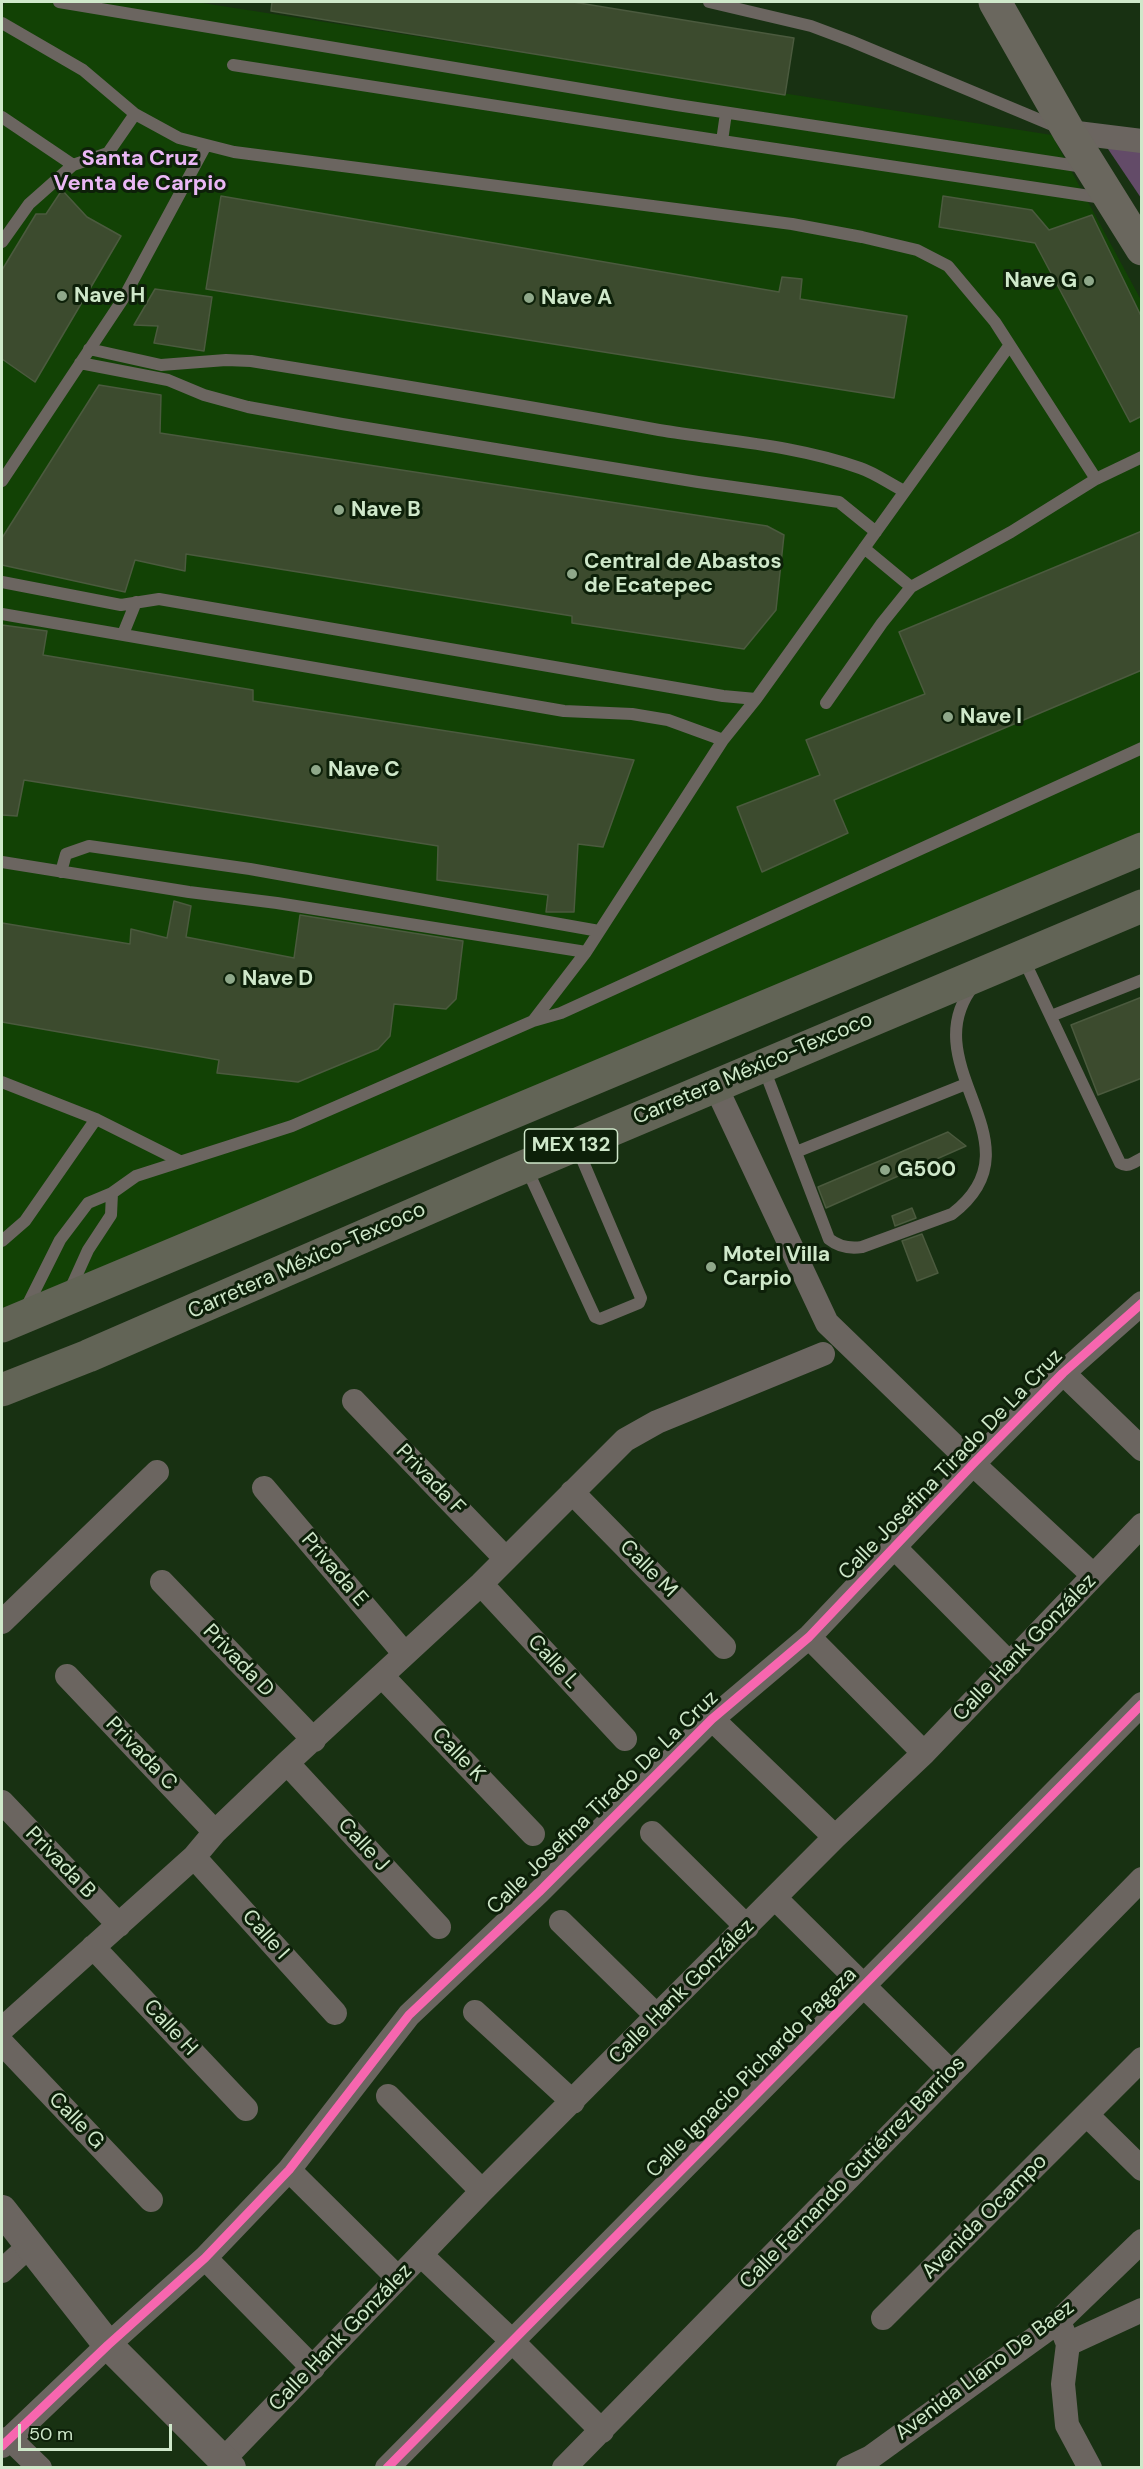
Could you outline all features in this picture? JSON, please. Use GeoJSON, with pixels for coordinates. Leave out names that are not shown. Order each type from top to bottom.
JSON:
{"type":"FeatureCollection","features":[{"type":"Feature","properties":{"kind":"highway","name":"MEX 132"},"geometry":{"type":"LineString","coordinates":[[11,1322],[1142,849]]}},
{"type":"Feature","properties":{"kind":"highway","name":"Carretera México-Texcoco"},"geometry":{"type":"LineString","coordinates":[[2,1390],[88,1356],[539,1160],[1142,906]]}},
{"type":"Feature","properties":{"kind":"highway"},"geometry":{"type":"LineString","coordinates":[[481,1127],[498,1130],[510,1143],[511,1161],[539,1160],[537,1151],[525,1139],[521,1123],[527,1107]]}},
{"type":"Feature","properties":{"kind":"main road"},"geometry":{"type":"LineString","coordinates":[[995,2],[1069,132],[1142,249]]}},
{"type":"Feature","properties":{"kind":"street"},"geometry":{"type":"LineString","coordinates":[[1069,132],[1142,141]]}},
{"type":"Feature","properties":{"kind":"street"},"geometry":{"type":"LineString","coordinates":[[715,1085],[827,1323],[973,1464],[1093,1575]]}},
{"type":"Feature","properties":{"kind":"street","name":"Calle Josefina Tirado De La Cruz"},"geometry":{"type":"LineString","coordinates":[[5,2442],[108,2344],[205,2258],[289,2170],[409,2015],[539,1893],[712,1719],[809,1637],[1063,1373],[1142,1303]]}},
{"type":"Feature","properties":{"kind":"street"},"geometry":{"type":"LineString","coordinates":[[6,2015],[93,1947],[194,1857],[215,1832],[404,1653],[481,1584],[625,1440],[639,1431],[823,1354]]}},
{"type":"Feature","properties":{"kind":"street"},"geometry":{"type":"LineString","coordinates":[[1063,1373],[1142,1449]]}},
{"type":"Feature","properties":{"kind":"street","name":"Privada F"},"geometry":{"type":"LineString","coordinates":[[352,1402],[506,1559]]}},
{"type":"Feature","properties":{"kind":"street"},"geometry":{"type":"LineString","coordinates":[[2,1621],[157,1472]]}},
{"type":"Feature","properties":{"kind":"street","name":"Privada E"},"geometry":{"type":"LineString","coordinates":[[264,1488],[404,1653]]}},
{"type":"Feature","properties":{"kind":"street","name":"Calle M"},"geometry":{"type":"LineString","coordinates":[[572,1492],[724,1647]]}},
{"type":"Feature","properties":{"kind":"street","name":"Calle Hank González"},"geometry":{"type":"LineString","coordinates":[[227,2464],[313,2368],[482,2191],[835,1837],[924,1753],[1093,1575],[1137,1541]]}},
{"type":"Feature","properties":{"kind":"street"},"geometry":{"type":"LineString","coordinates":[[894,1547],[1010,1664]]}},
{"type":"Feature","properties":{"kind":"street","name":"Privada D"},"geometry":{"type":"LineString","coordinates":[[162,1582],[314,1740]]}},
{"type":"Feature","properties":{"kind":"street","name":"Calle L"},"geometry":{"type":"LineString","coordinates":[[481,1584],[625,1739]]}},
{"type":"Feature","properties":{"kind":"street"},"geometry":{"type":"LineString","coordinates":[[809,1637],[924,1753]]}},
{"type":"Feature","properties":{"kind":"street","name":"Privada C"},"geometry":{"type":"LineString","coordinates":[[67,1676],[215,1832]]}},
{"type":"Feature","properties":{"kind":"street","name":"Calle K"},"geometry":{"type":"LineString","coordinates":[[382,1676],[533,1834]]}},
{"type":"Feature","properties":{"kind":"street","name":"Calle Ignacio Pichardo Pagaza"},"geometry":{"type":"LineString","coordinates":[[387,2468],[1142,1704]]}},
{"type":"Feature","properties":{"kind":"street"},"geometry":{"type":"LineString","coordinates":[[712,1719],[835,1837]]}},
{"type":"Feature","properties":{"kind":"street","name":"Calle J"},"geometry":{"type":"LineString","coordinates":[[287,1763],[438,1927]]}},
{"type":"Feature","properties":{"kind":"street","name":"Privada B"},"geometry":{"type":"LineString","coordinates":[[2,1802],[119,1925]]}},
{"type":"Feature","properties":{"kind":"street"},"geometry":{"type":"LineString","coordinates":[[652,1833],[747,1927]]}},
{"type":"Feature","properties":{"kind":"street","name":"Calle I"},"geometry":{"type":"LineString","coordinates":[[194,1857],[335,2013]]}},
{"type":"Feature","properties":{"kind":"street","name":"Calle Fernando Gutiérrez Barrios"},"geometry":{"type":"LineString","coordinates":[[564,2468],[1142,1879]]}},
{"type":"Feature","properties":{"kind":"street"},"geometry":{"type":"LineString","coordinates":[[775,1898],[951,2072]]}},
{"type":"Feature","properties":{"kind":"street"},"geometry":{"type":"LineString","coordinates":[[561,1922],[657,2016]]}},
{"type":"Feature","properties":{"kind":"street","name":"Calle H"},"geometry":{"type":"LineString","coordinates":[[93,1947],[246,2109]]}},
{"type":"Feature","properties":{"kind":"street"},"geometry":{"type":"LineString","coordinates":[[474,2012],[573,2102]]}},
{"type":"Feature","properties":{"kind":"street","name":"Calle G"},"geometry":{"type":"LineString","coordinates":[[2,2043],[151,2200]]}},
{"type":"Feature","properties":{"kind":"street","name":"Avenida Ocampo"},"geometry":{"type":"LineString","coordinates":[[883,2318],[1142,2059]]}},
{"type":"Feature","properties":{"kind":"street"},"geometry":{"type":"LineString","coordinates":[[388,2096],[482,2191]]}},
{"type":"Feature","properties":{"kind":"street"},"geometry":{"type":"LineString","coordinates":[[1087,2115],[1142,2169]]}},
{"type":"Feature","properties":{"kind":"street"},"geometry":{"type":"LineString","coordinates":[[289,2170],[398,2278]]}},
{"type":"Feature","properties":{"kind":"street"},"geometry":{"type":"LineString","coordinates":[[2,2210],[108,2344],[227,2464]]}},
{"type":"Feature","properties":{"kind":"street","name":"Avenida Llano De Baez"},"geometry":{"type":"LineString","coordinates":[[848,2468],[871,2457],[1059,2321],[1142,2241]]}},
{"type":"Feature","properties":{"kind":"street"},"geometry":{"type":"LineString","coordinates":[[2,2271],[29,2246]]}},
{"type":"Feature","properties":{"kind":"street"},"geometry":{"type":"LineString","coordinates":[[421,2255],[512,2340],[602,2431]]}},
{"type":"Feature","properties":{"kind":"street"},"geometry":{"type":"LineString","coordinates":[[205,2258],[313,2368]]}},
{"type":"Feature","properties":{"kind":"street"},"geometry":{"type":"LineString","coordinates":[[1068,2343],[1142,2310]]}},
{"type":"Feature","properties":{"kind":"street"},"geometry":{"type":"LineString","coordinates":[[1059,2321],[1068,2343],[1063,2384],[1067,2425],[1090,2468]]}},
{"type":"Feature","properties":{"kind":"street"},"geometry":{"type":"LineString","coordinates":[[5,2442],[40,2468]]}},
{"type":"Feature","properties":{"kind":"lane"},"geometry":{"type":"LineString","coordinates":[[59,2],[726,113],[1092,168]]}},
{"type":"Feature","properties":{"kind":"lane"},"geometry":{"type":"LineString","coordinates":[[709,2],[811,26],[851,40],[1069,132]]}},
{"type":"Feature","properties":{"kind":"lane"},"geometry":{"type":"LineString","coordinates":[[2,23],[83,70],[135,114],[179,138],[205,147],[792,224],[917,250],[948,266],[995,322],[1096,478]]}},
{"type":"Feature","properties":{"kind":"lane"},"geometry":{"type":"LineString","coordinates":[[233,65],[1110,199]]}},
{"type":"Feature","properties":{"kind":"lane"},"geometry":{"type":"LineString","coordinates":[[722,141],[726,113]]}},
{"type":"Feature","properties":{"kind":"lane"},"geometry":{"type":"LineString","coordinates":[[2,242],[29,204],[73,165],[108,153],[135,114]]}},
{"type":"Feature","properties":{"kind":"lane"},"geometry":{"type":"LineString","coordinates":[[2,117],[73,165]]}},
{"type":"Feature","properties":{"kind":"lane"},"geometry":{"type":"LineString","coordinates":[[2,481],[123,298],[205,147]]}},
{"type":"Feature","properties":{"kind":"lane"},"geometry":{"type":"LineString","coordinates":[[533,1021],[586,952],[723,740],[756,699],[1009,346]]}},
{"type":"Feature","properties":{"kind":"lane"},"geometry":{"type":"LineString","coordinates":[[89,349],[161,365],[226,360],[251,361],[787,449],[828,458],[862,469],[904,491]]}},
{"type":"Feature","properties":{"kind":"lane"},"geometry":{"type":"LineString","coordinates":[[80,363],[168,380],[204,395],[226,401],[342,424],[698,482],[839,502],[876,532]]}},
{"type":"Feature","properties":{"kind":"lane"},"geometry":{"type":"LineString","coordinates":[[161,365],[168,380]]}},
{"type":"Feature","properties":{"kind":"lane"},"geometry":{"type":"LineString","coordinates":[[826,703],[882,623],[911,587],[1011,532],[1096,478],[1142,457]]}},
{"type":"Feature","properties":{"kind":"lane"},"geometry":{"type":"LineString","coordinates":[[864,548],[911,587]]}},
{"type":"Feature","properties":{"kind":"lane"},"geometry":{"type":"LineString","coordinates":[[2,582],[121,605],[159,599],[723,696],[756,699]]}},
{"type":"Feature","properties":{"kind":"lane"},"geometry":{"type":"LineString","coordinates":[[123,634],[136,602]]}},
{"type":"Feature","properties":{"kind":"lane"},"geometry":{"type":"LineString","coordinates":[[2,615],[564,711],[632,714],[668,720],[723,740]]}},
{"type":"Feature","properties":{"kind":"lane"},"geometry":{"type":"LineString","coordinates":[[11,1322],[62,1237],[88,1203],[112,1193],[136,1176],[292,1126],[533,1021],[561,1013],[1142,748]]}},
{"type":"Feature","properties":{"kind":"lane"},"geometry":{"type":"LineString","coordinates":[[61,872],[66,854],[89,846],[250,869],[599,931]]}},
{"type":"Feature","properties":{"kind":"lane"},"geometry":{"type":"LineString","coordinates":[[2,862],[586,952]]}},
{"type":"Feature","properties":{"kind":"lane"},"geometry":{"type":"LineString","coordinates":[[1022,956],[1120,1163],[1130,1165],[1142,1158]]}},
{"type":"Feature","properties":{"kind":"lane"},"geometry":{"type":"LineString","coordinates":[[762,1065],[829,1239],[840,1246],[862,1247],[952,1214],[963,1206],[976,1189],[985,1170],[987,1156],[984,1129],[958,1060],[956,1028],[964,1001],[971,989],[988,970]]}},
{"type":"Feature","properties":{"kind":"lane"},"geometry":{"type":"LineString","coordinates":[[1051,1016],[1142,980]]}},
{"type":"Feature","properties":{"kind":"lane"},"geometry":{"type":"LineString","coordinates":[[2,1082],[96,1119],[180,1161]]}},
{"type":"Feature","properties":{"kind":"lane"},"geometry":{"type":"LineString","coordinates":[[796,1152],[966,1084]]}},
{"type":"Feature","properties":{"kind":"lane"},"geometry":{"type":"LineString","coordinates":[[2,1241],[25,1221],[96,1119]]}},
{"type":"Feature","properties":{"kind":"lane"},"geometry":{"type":"LineString","coordinates":[[539,1160],[640,1298],[639,1303],[600,1319],[595,1317],[539,1160]]}},
{"type":"Feature","properties":{"kind":"lane"},"geometry":{"type":"LineString","coordinates":[[67,1299],[78,1269],[111,1215],[112,1193]]}},
{"type":"Feature","properties":{"kind":"shaded area","name":"Central de Abastos de Ecatepec"},"geometry":{"type":"Polygon","coordinates":[[[6,2],[196,2],[1052,135],[1141,300],[1141,848],[2,1315],[2,8],[6,2]]]}},
{"type":"Feature","properties":{"kind":"shaded area"},"geometry":{"type":"Polygon","coordinates":[[[1104,143],[1141,148],[1141,198],[1104,143]]]}},
{"type":"Feature","properties":{"kind":"building"},"geometry":{"type":"Polygon","coordinates":[[[272,2],[573,2],[794,38],[785,95],[271,11],[272,2]]]}},
{"type":"Feature","properties":{"kind":"building"},"geometry":{"type":"Polygon","coordinates":[[[62,190],[87,217],[121,236],[35,382],[2,359],[2,270],[36,214],[46,214],[62,190]]]}},
{"type":"Feature","properties":{"kind":"building","name":"Nave A"},"geometry":{"type":"Polygon","coordinates":[[[221,196],[779,292],[782,277],[802,279],[800,299],[907,316],[894,398],[206,289],[221,196]]]}},
{"type":"Feature","properties":{"kind":"building","name":"Nave G"},"geometry":{"type":"Polygon","coordinates":[[[943,196],[1032,210],[1049,230],[1092,215],[1142,318],[1142,416],[1130,422],[1035,243],[939,227],[943,196]]]}},
{"type":"Feature","properties":{"kind":"building"},"geometry":{"type":"Polygon","coordinates":[[[155,289],[212,297],[204,351],[154,343],[158,326],[134,325],[155,289]]]}},
{"type":"Feature","properties":{"kind":"building","name":"Nave B"},"geometry":{"type":"Polygon","coordinates":[[[99,385],[161,395],[160,433],[767,526],[784,535],[776,610],[744,649],[572,623],[572,616],[186,554],[185,571],[135,560],[125,592],[2,565],[2,538],[99,385]]]}},
{"type":"Feature","properties":{"kind":"building","name":"Nave I"},"geometry":{"type":"Polygon","coordinates":[[[1142,531],[1142,670],[834,800],[848,833],[762,872],[737,807],[820,775],[806,740],[925,694],[899,632],[1142,531]]]}},
{"type":"Feature","properties":{"kind":"building","name":"Nave C"},"geometry":{"type":"Polygon","coordinates":[[[2,625],[47,631],[43,655],[253,690],[253,701],[634,760],[603,847],[578,844],[574,912],[546,912],[548,895],[437,880],[438,846],[24,780],[17,816],[2,815],[2,625]]]}},
{"type":"Feature","properties":{"kind":"building","name":"Nave D"},"geometry":{"type":"Polygon","coordinates":[[[174,901],[191,906],[186,937],[294,958],[300,915],[463,941],[456,999],[446,1009],[394,1004],[390,1036],[378,1049],[298,1082],[217,1073],[219,1060],[2,1022],[2,923],[130,944],[131,929],[167,938],[174,901]]]}},
{"type":"Feature","properties":{"kind":"building"},"geometry":{"type":"Polygon","coordinates":[[[1142,997],[1142,1078],[1098,1095],[1071,1025],[1142,997]]]}},
{"type":"Feature","properties":{"kind":"building","name":"G500"},"geometry":{"type":"Polygon","coordinates":[[[948,1132],[966,1146],[826,1208],[818,1187],[948,1132]]]}},
{"type":"Feature","properties":{"kind":"building"},"geometry":{"type":"Polygon","coordinates":[[[912,1208],[916,1218],[895,1226],[892,1216],[912,1208]]]}},
{"type":"Feature","properties":{"kind":"building","name":"G500"},"geometry":{"type":"Polygon","coordinates":[[[922,1234],[938,1273],[917,1281],[902,1241],[922,1234]]]}},
{"type":"Feature","properties":{"kind":"cycle path"},"geometry":{"type":"LineString","coordinates":[[2,2446],[108,2345],[205,2258],[289,2170],[409,2015],[539,1892],[712,1719],[809,1637],[1063,1373],[1142,1303]]}},
{"type":"Feature","properties":{"kind":"cycle path"},"geometry":{"type":"LineString","coordinates":[[387,2468],[1142,1704]]}},
{"type":"Feature","properties":{"kind":"place","name":"Nave G"},"geometry":{"type":"Point","coordinates":[1089,281]}},
{"type":"Feature","properties":{"kind":"place","name":"Nave H"},"geometry":{"type":"Point","coordinates":[62,296]}},
{"type":"Feature","properties":{"kind":"place","name":"Nave A"},"geometry":{"type":"Point","coordinates":[529,298]}},
{"type":"Feature","properties":{"kind":"place","name":"Nave B"},"geometry":{"type":"Point","coordinates":[339,510]}},
{"type":"Feature","properties":{"kind":"place","name":"Central de Abastos de Ecatepec"},"geometry":{"type":"Point","coordinates":[572,574]}},
{"type":"Feature","properties":{"kind":"place","name":"Nave I"},"geometry":{"type":"Point","coordinates":[948,717]}},
{"type":"Feature","properties":{"kind":"place","name":"Nave C"},"geometry":{"type":"Point","coordinates":[316,770]}},
{"type":"Feature","properties":{"kind":"place","name":"Nave D"},"geometry":{"type":"Point","coordinates":[230,979]}},
{"type":"Feature","properties":{"kind":"place","name":"G500"},"geometry":{"type":"Point","coordinates":[885,1170]}},
{"type":"Feature","properties":{"kind":"place","name":"Motel Villa Carpio"},"geometry":{"type":"Point","coordinates":[711,1267]}},
{"type":"Feature","properties":{"kind":"district","name":"Santa Cruz Venta de Carpio"},"geometry":{"type":"Point","coordinates":[140,172]}}]}
